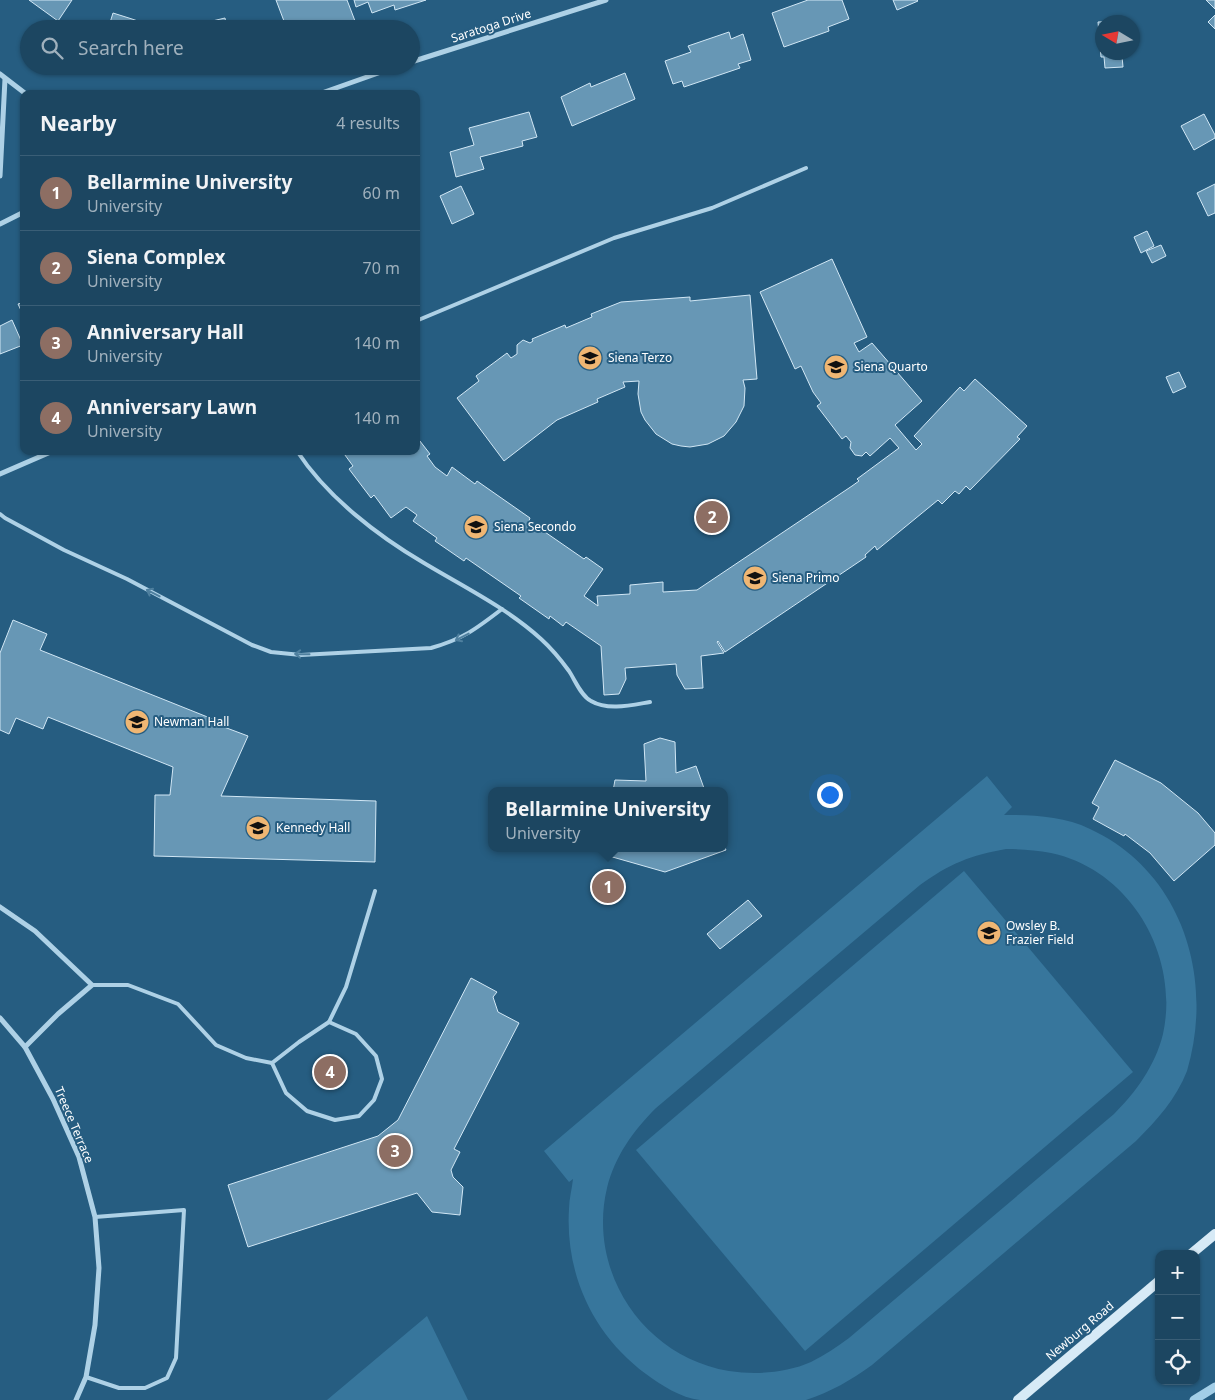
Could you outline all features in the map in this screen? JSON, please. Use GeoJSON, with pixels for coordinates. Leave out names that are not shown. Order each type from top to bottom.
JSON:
{"type":"FeatureCollection","features":[{"type":"Feature","properties":{"kind":"main road"},"geometry":{"type":"LineString","coordinates":[[1196,1250],[1215,1234]]}},
{"type":"Feature","properties":{"kind":"main road","name":"Newburg Road"},"geometry":{"type":"LineString","coordinates":[[1018,1400],[1155,1284]]}},
{"type":"Feature","properties":{"kind":"street","name":"Saratoga Drive"},"geometry":{"type":"LineString","coordinates":[[420,59],[606,0]]}},
{"type":"Feature","properties":{"kind":"street"},"geometry":{"type":"LineString","coordinates":[[0,74],[20,90]]}},
{"type":"Feature","properties":{"kind":"street"},"geometry":{"type":"LineString","coordinates":[[330,90],[373,75]]}},
{"type":"Feature","properties":{"kind":"street"},"geometry":{"type":"LineString","coordinates":[[0,176],[5,79]]}},
{"type":"Feature","properties":{"kind":"street"},"geometry":{"type":"LineString","coordinates":[[0,224],[20,214]]}},
{"type":"Feature","properties":{"kind":"street"},"geometry":{"type":"LineString","coordinates":[[0,474],[44,455]]}},
{"type":"Feature","properties":{"kind":"street"},"geometry":{"type":"LineString","coordinates":[[0,907],[35,931],[92,985],[24,1047]]}},
{"type":"Feature","properties":{"kind":"street","name":"Treece Terrace"},"geometry":{"type":"LineString","coordinates":[[0,1018],[24,1047],[53,1099],[79,1157],[95,1217],[99,1268],[94,1325],[86,1377],[76,1400]]}},
{"type":"Feature","properties":{"kind":"lane"},"geometry":{"type":"LineString","coordinates":[[420,319],[614,238],[712,208],[806,168]]}},
{"type":"Feature","properties":{"kind":"lane"},"geometry":{"type":"LineString","coordinates":[[300,455],[304,462],[333,494],[376,532],[422,562],[502,609],[542,640],[590,701],[614,707],[650,702]]}},
{"type":"Feature","properties":{"kind":"lane"},"geometry":{"type":"LineString","coordinates":[[0,514],[64,550],[127,579],[271,652],[301,655],[431,648],[452,642],[476,629],[502,609]]}},
{"type":"Feature","properties":{"kind":"lane"},"geometry":{"type":"LineString","coordinates":[[92,985],[128,985],[178,1004],[216,1045],[246,1058],[272,1063],[329,1022],[346,987],[375,891]]}},
{"type":"Feature","properties":{"kind":"lane"},"geometry":{"type":"LineString","coordinates":[[272,1063],[286,1093],[307,1111],[335,1120],[359,1116],[374,1100],[382,1079],[376,1056],[356,1034],[329,1022]]}},
{"type":"Feature","properties":{"kind":"lane"},"geometry":{"type":"LineString","coordinates":[[86,1377],[119,1388],[145,1388],[167,1378],[176,1358],[184,1210],[95,1217]]}},
{"type":"Feature","properties":{"kind":"shaded area"},"geometry":{"type":"Polygon","coordinates":[[[987,776],[1012,807],[1004,815],[1037,816],[1069,821],[1090,829],[1121,848],[1147,871],[1168,899],[1183,930],[1193,964],[1196,999],[1195,1035],[1183,1081],[1165,1109],[1136,1141],[872,1365],[840,1385],[806,1400],[693,1399],[665,1387],[627,1358],[597,1322],[586,1301],[572,1257],[569,1233],[569,1205],[573,1179],[569,1182],[544,1151],[987,776]],[[1006,849],[961,861],[920,885],[656,1108],[626,1145],[610,1176],[607,1188],[603,1219],[606,1250],[614,1279],[629,1306],[648,1329],[671,1348],[699,1363],[729,1371],[750,1373],[791,1369],[821,1357],[849,1338],[1114,1114],[1144,1078],[1160,1046],[1166,1005],[1164,975],[1156,947],[1143,921],[1126,897],[1105,877],[1079,862],[1051,853],[1006,849]]]}},
{"type":"Feature","properties":{"kind":"shaded area"},"geometry":{"type":"Polygon","coordinates":[[[964,871],[1133,1072],[805,1351],[636,1150],[964,871]]]}},
{"type":"Feature","properties":{"kind":"shaded area"},"geometry":{"type":"Polygon","coordinates":[[[427,1316],[468,1400],[327,1400],[427,1316]]]}},
{"type":"Feature","properties":{"kind":"building"},"geometry":{"type":"Polygon","coordinates":[[[29,0],[72,0],[59,20],[29,0]]]}},
{"type":"Feature","properties":{"kind":"building"},"geometry":{"type":"Polygon","coordinates":[[[276,0],[347,0],[355,20],[284,20],[276,0]]]}},
{"type":"Feature","properties":{"kind":"building"},"geometry":{"type":"Polygon","coordinates":[[[354,0],[426,0],[395,10],[394,5],[372,13],[368,2],[356,7],[354,0]]]}},
{"type":"Feature","properties":{"kind":"building"},"geometry":{"type":"Polygon","coordinates":[[[808,0],[842,0],[849,19],[828,27],[829,31],[784,47],[772,13],[808,0]]]}},
{"type":"Feature","properties":{"kind":"building"},"geometry":{"type":"Polygon","coordinates":[[[893,0],[917,0],[918,1],[897,10],[893,0]]]}},
{"type":"Feature","properties":{"kind":"building"},"geometry":{"type":"Polygon","coordinates":[[[1206,0],[1215,0],[1215,9],[1206,0]]]}},
{"type":"Feature","properties":{"kind":"building"},"geometry":{"type":"Polygon","coordinates":[[[113,13],[135,20],[111,20],[113,13]]]}},
{"type":"Feature","properties":{"kind":"building"},"geometry":{"type":"Polygon","coordinates":[[[1215,15],[1215,29],[1208,22],[1215,15]]]}},
{"type":"Feature","properties":{"kind":"building"},"geometry":{"type":"Polygon","coordinates":[[[729,32],[731,39],[743,34],[751,60],[738,64],[740,68],[684,87],[682,81],[673,84],[665,61],[691,52],[688,46],[729,32]]]}},
{"type":"Feature","properties":{"kind":"building"},"geometry":{"type":"Polygon","coordinates":[[[1104,60],[1122,60],[1123,67],[1105,68],[1104,60]]]}},
{"type":"Feature","properties":{"kind":"building"},"geometry":{"type":"Polygon","coordinates":[[[625,73],[635,99],[572,126],[561,97],[590,83],[591,87],[625,73]]]}},
{"type":"Feature","properties":{"kind":"building"},"geometry":{"type":"Polygon","coordinates":[[[529,112],[537,137],[522,141],[523,146],[480,157],[484,169],[456,177],[450,152],[474,145],[469,128],[529,112]]]}},
{"type":"Feature","properties":{"kind":"building"},"geometry":{"type":"Polygon","coordinates":[[[1204,114],[1215,138],[1194,150],[1181,126],[1204,114]]]}},
{"type":"Feature","properties":{"kind":"building"},"geometry":{"type":"Polygon","coordinates":[[[1215,184],[1215,213],[1208,216],[1197,193],[1215,184]]]}},
{"type":"Feature","properties":{"kind":"building"},"geometry":{"type":"Polygon","coordinates":[[[461,186],[474,214],[452,224],[440,196],[461,186]]]}},
{"type":"Feature","properties":{"kind":"building"},"geometry":{"type":"Polygon","coordinates":[[[1147,231],[1154,246],[1141,253],[1134,237],[1147,231]]]}},
{"type":"Feature","properties":{"kind":"building"},"geometry":{"type":"Polygon","coordinates":[[[1161,245],[1166,256],[1152,263],[1146,251],[1161,245]]]}},
{"type":"Feature","properties":{"kind":"building"},"geometry":{"type":"Polygon","coordinates":[[[832,259],[867,337],[854,343],[859,352],[872,343],[922,401],[895,425],[916,450],[922,444],[914,436],[960,387],[964,391],[975,379],[1027,426],[1017,437],[1020,439],[970,490],[966,486],[959,494],[955,491],[942,504],[938,500],[877,550],[875,546],[865,555],[866,557],[725,652],[718,641],[724,653],[701,656],[703,688],[685,689],[677,675],[676,664],[625,668],[626,679],[619,694],[604,695],[601,646],[566,622],[563,626],[550,616],[549,619],[519,598],[521,596],[466,558],[464,561],[435,541],[437,538],[413,521],[417,515],[406,507],[391,518],[374,495],[371,498],[349,469],[353,466],[345,455],[420,455],[420,441],[430,454],[427,456],[435,467],[447,476],[452,467],[475,484],[477,481],[530,518],[529,521],[584,559],[586,557],[603,569],[584,596],[598,606],[597,596],[630,594],[630,585],[663,582],[663,592],[697,590],[852,486],[859,481],[857,479],[899,448],[890,438],[870,456],[866,452],[862,456],[855,455],[850,448],[851,442],[846,436],[842,439],[817,406],[821,403],[813,392],[801,366],[795,369],[760,292],[832,259]]]}},
{"type":"Feature","properties":{"kind":"building"},"geometry":{"type":"Polygon","coordinates":[[[750,295],[757,379],[743,380],[745,388],[744,406],[736,422],[724,436],[708,444],[690,447],[681,446],[672,444],[656,434],[641,412],[638,394],[639,381],[623,382],[625,387],[597,399],[598,402],[557,420],[504,461],[457,398],[479,381],[476,376],[507,353],[511,358],[517,354],[517,345],[523,340],[530,343],[533,341],[532,339],[565,325],[566,328],[592,317],[591,314],[621,302],[690,297],[690,301],[750,295]]]}},
{"type":"Feature","properties":{"kind":"building"},"geometry":{"type":"Polygon","coordinates":[[[12,320],[20,338],[20,346],[0,354],[0,326],[12,320]]]}},
{"type":"Feature","properties":{"kind":"building"},"geometry":{"type":"Polygon","coordinates":[[[1179,372],[1186,387],[1173,393],[1166,377],[1179,372]]]}},
{"type":"Feature","properties":{"kind":"building"},"geometry":{"type":"Polygon","coordinates":[[[13,620],[47,634],[40,650],[225,724],[224,727],[248,736],[221,796],[376,801],[375,862],[154,856],[155,795],[170,795],[173,767],[48,717],[43,729],[16,718],[9,734],[0,730],[0,653],[13,620]]]}},
{"type":"Feature","properties":{"kind":"building"},"geometry":{"type":"Polygon","coordinates":[[[660,738],[675,742],[676,773],[696,766],[704,787],[614,787],[615,780],[646,781],[644,744],[660,738]]]}},
{"type":"Feature","properties":{"kind":"building"},"geometry":{"type":"Polygon","coordinates":[[[1115,760],[1161,783],[1198,813],[1215,833],[1215,845],[1174,881],[1150,853],[1125,834],[1124,836],[1093,819],[1099,807],[1092,803],[1115,760]]]}},
{"type":"Feature","properties":{"kind":"building"},"geometry":{"type":"Polygon","coordinates":[[[602,852],[720,852],[665,872],[602,854],[602,852]]]}},
{"type":"Feature","properties":{"kind":"building"},"geometry":{"type":"Polygon","coordinates":[[[748,900],[762,916],[720,949],[707,934],[748,900]]]}},
{"type":"Feature","properties":{"kind":"building"},"geometry":{"type":"Polygon","coordinates":[[[471,978],[497,992],[493,997],[498,1012],[519,1023],[454,1149],[460,1152],[451,1170],[453,1177],[463,1187],[460,1215],[432,1212],[417,1193],[248,1247],[228,1185],[378,1136],[398,1120],[471,978]]]}},
{"type":"Feature","properties":{"kind":"waterway"},"geometry":{"type":"LineString","coordinates":[[1194,1400],[1215,1387]]}},
{"type":"Feature","properties":{"kind":"place","name":"Siena Terzo"},"geometry":{"type":"Point","coordinates":[590,358]}},
{"type":"Feature","properties":{"kind":"place","name":"Siena Quarto"},"geometry":{"type":"Point","coordinates":[836,367]}},
{"type":"Feature","properties":{"kind":"place","name":"Siena Complex"},"geometry":{"type":"Point","coordinates":[712,517]}},
{"type":"Feature","properties":{"kind":"place","name":"Siena Secondo"},"geometry":{"type":"Point","coordinates":[476,527]}},
{"type":"Feature","properties":{"kind":"place","name":"Siena Primo"},"geometry":{"type":"Point","coordinates":[755,578]}},
{"type":"Feature","properties":{"kind":"place","name":"Newman Hall"},"geometry":{"type":"Point","coordinates":[137,722]}},
{"type":"Feature","properties":{"kind":"place","name":"Kennedy Hall"},"geometry":{"type":"Point","coordinates":[258,828]}},
{"type":"Feature","properties":{"kind":"place","name":"Bellarmine University"},"geometry":{"type":"Point","coordinates":[608,887]}},
{"type":"Feature","properties":{"kind":"place","name":"Owsley B. Frazier Field"},"geometry":{"type":"Point","coordinates":[989,933]}},
{"type":"Feature","properties":{"kind":"place","name":"Anniversary Lawn"},"geometry":{"type":"Point","coordinates":[330,1072]}},
{"type":"Feature","properties":{"kind":"place","name":"Anniversary Hall"},"geometry":{"type":"Point","coordinates":[395,1151]}}]}
